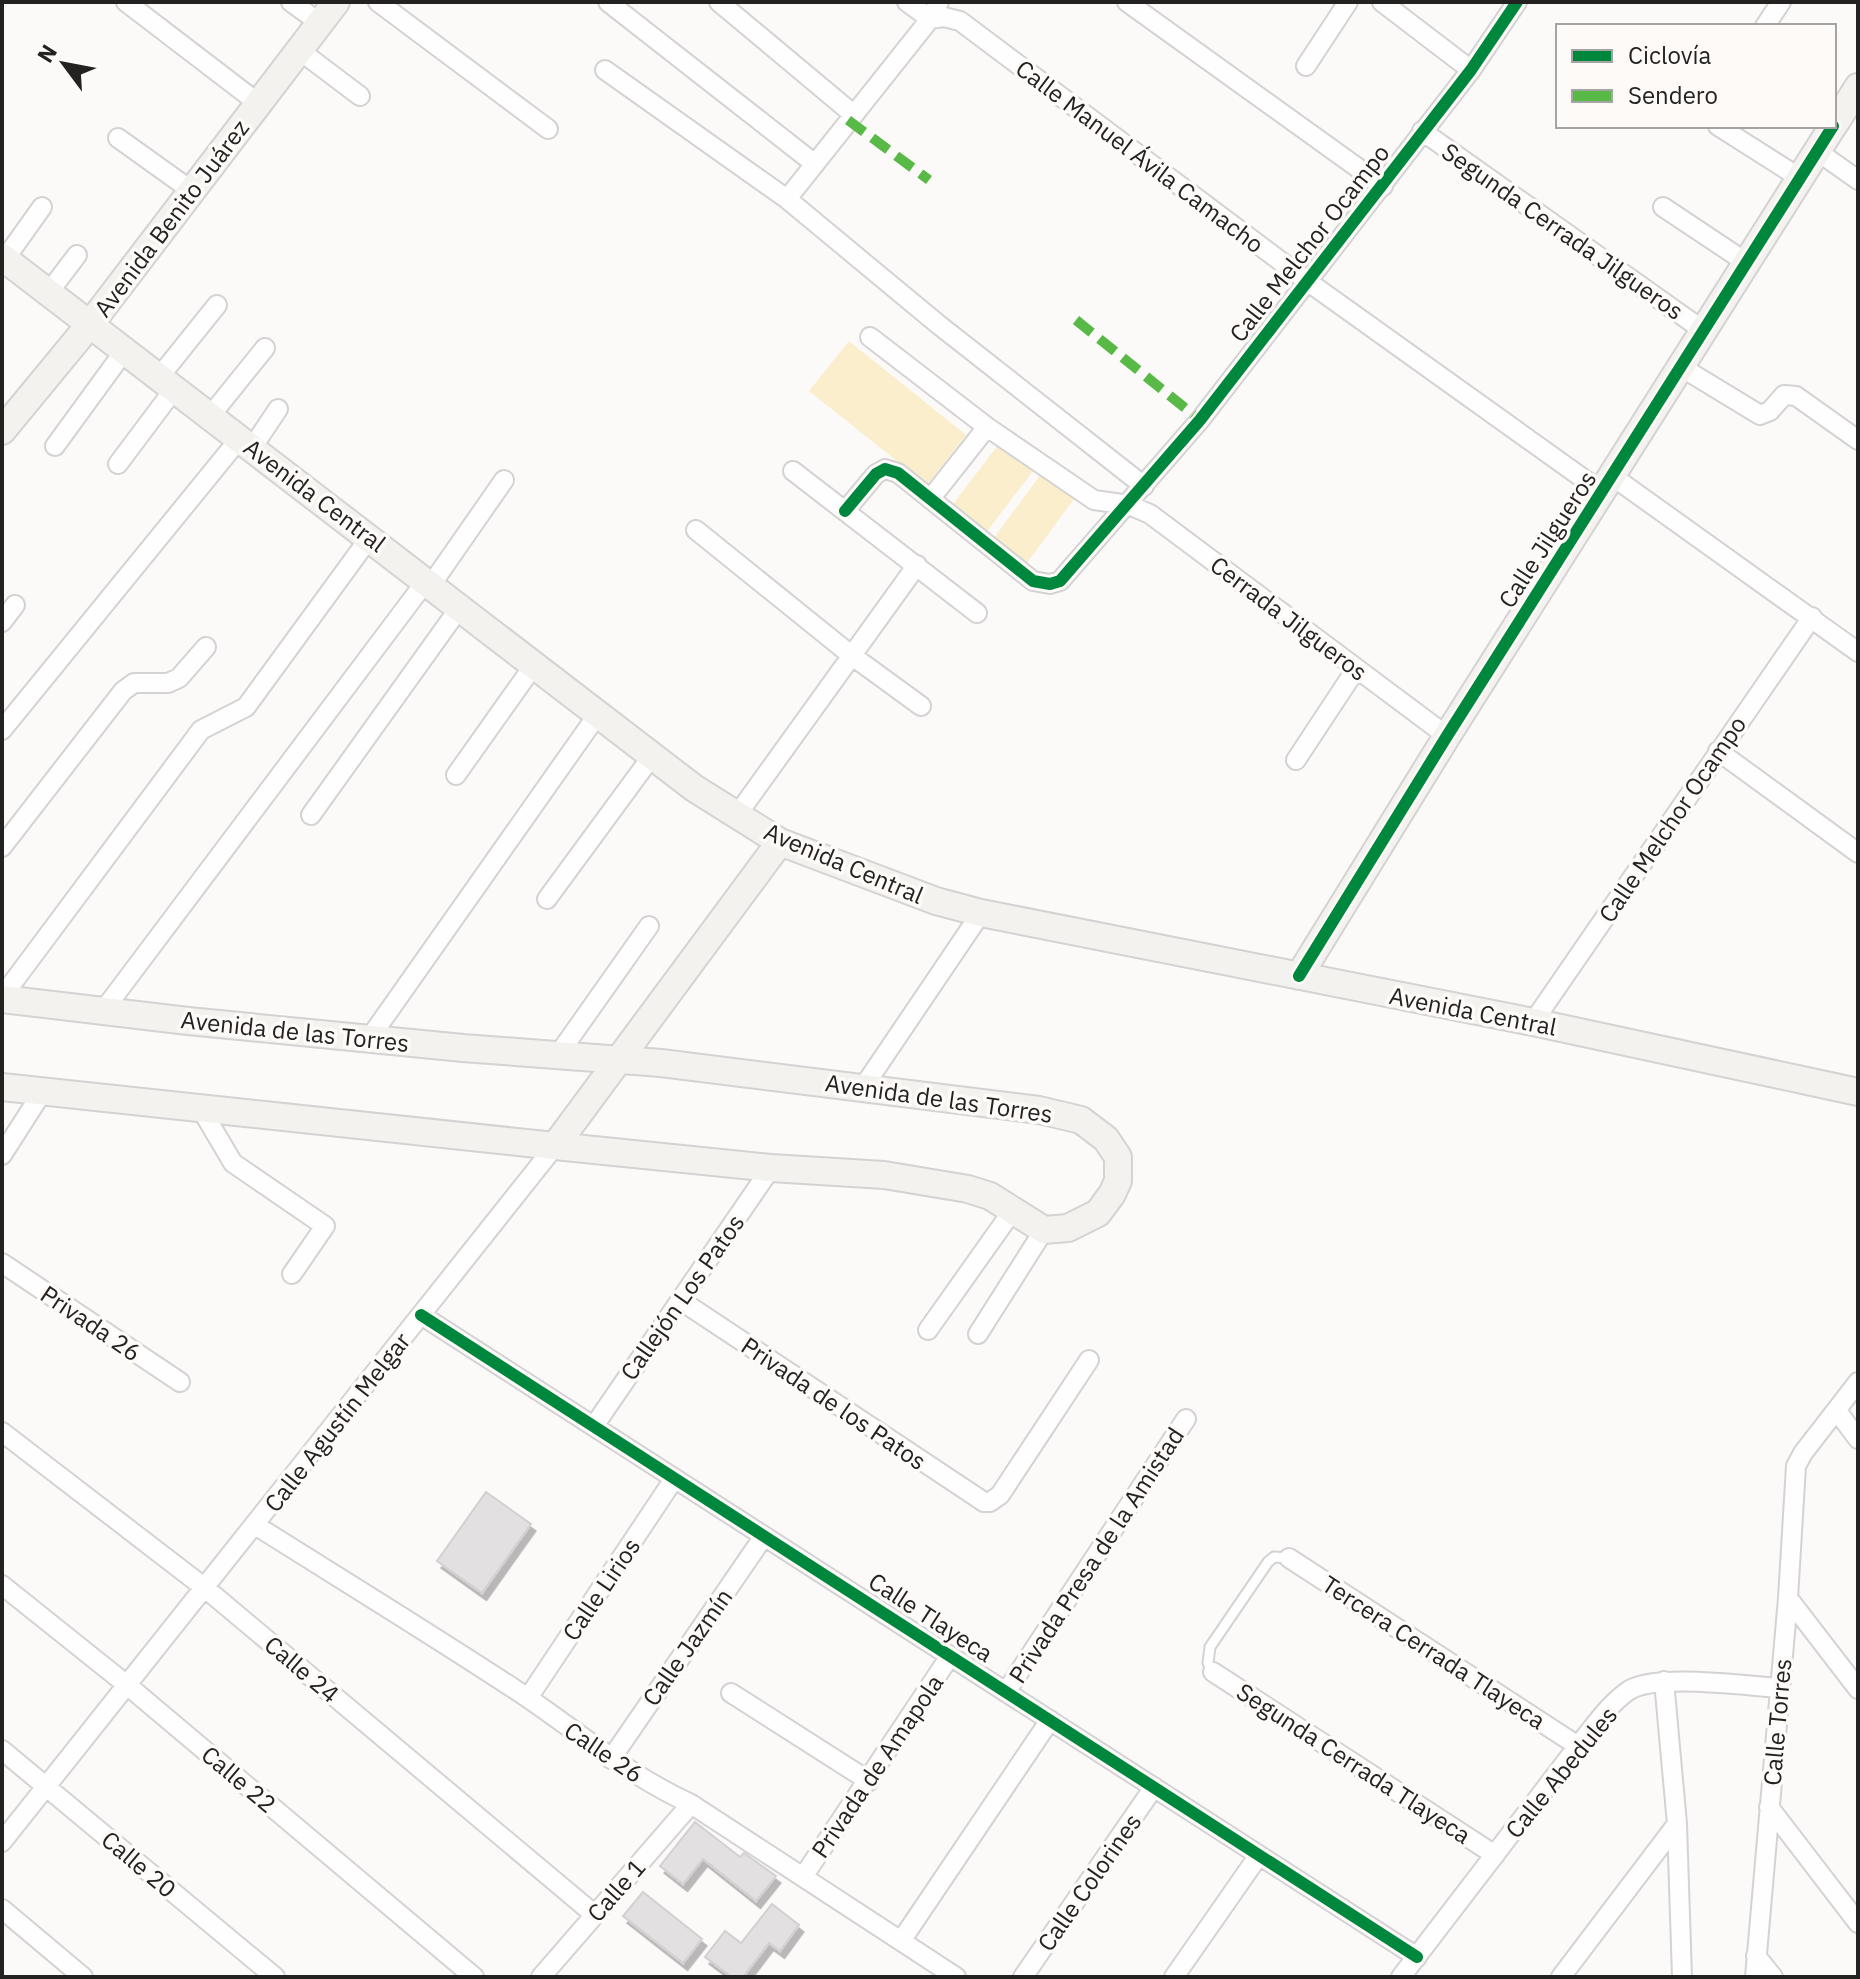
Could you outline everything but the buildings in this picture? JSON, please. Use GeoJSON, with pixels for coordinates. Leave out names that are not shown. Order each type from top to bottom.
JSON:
{"type":"FeatureCollection","features":[{"type":"Feature","properties":{"kind":"main road","name":"Avenida Benito Juárez"},"geometry":{"type":"LineString","coordinates":[[2,431],[91,323],[336,2]]}},
{"type":"Feature","properties":{"kind":"main road","name":"Calle Jilgueros"},"geometry":{"type":"LineString","coordinates":[[1836,123],[1858,87]]}},
{"type":"Feature","properties":{"kind":"main road","name":"Calle Jilgueros"},"geometry":{"type":"LineString","coordinates":[[1299,976],[1447,736],[1833,128]]}},
{"type":"Feature","properties":{"kind":"main road","name":"Avenida Central"},"geometry":{"type":"LineString","coordinates":[[3,258],[694,788],[780,842],[936,901],[981,913],[1533,1022],[1858,1092]]}},
{"type":"Feature","properties":{"kind":"main road","name":"Calle Agustín Melgar"},"geometry":{"type":"LineString","coordinates":[[555,1146],[780,842]]}},
{"type":"Feature","properties":{"kind":"main road","name":"Avenida de las Torres"},"geometry":{"type":"LineString","coordinates":[[2,998],[369,1039],[620,1060],[864,1086],[1039,1110],[1081,1120],[1106,1139],[1118,1157],[1118,1181],[1098,1213],[1068,1228],[1044,1230]]}},
{"type":"Feature","properties":{"kind":"main road"},"geometry":{"type":"LineString","coordinates":[[2,1087],[771,1168],[884,1175],[968,1189],[990,1196],[1044,1230]]}},
{"type":"Feature","properties":{"kind":"street"},"geometry":{"type":"LineString","coordinates":[[126,2],[258,103]]}},
{"type":"Feature","properties":{"kind":"street"},"geometry":{"type":"LineString","coordinates":[[291,2],[320,23]]}},
{"type":"Feature","properties":{"kind":"street"},"geometry":{"type":"LineString","coordinates":[[378,2],[548,129]]}},
{"type":"Feature","properties":{"kind":"street"},"geometry":{"type":"LineString","coordinates":[[608,2],[815,164]]}},
{"type":"Feature","properties":{"kind":"street"},"geometry":{"type":"LineString","coordinates":[[719,2],[853,114]]}},
{"type":"Feature","properties":{"kind":"street","name":"Calle Manuel Ávila Camacho"},"geometry":{"type":"LineString","coordinates":[[907,2],[960,21],[1307,281],[1607,484],[1812,617],[1858,652]]}},
{"type":"Feature","properties":{"kind":"street"},"geometry":{"type":"LineString","coordinates":[[1127,2],[1383,186]]}},
{"type":"Feature","properties":{"kind":"street"},"geometry":{"type":"LineString","coordinates":[[1306,66],[1348,2]]}},
{"type":"Feature","properties":{"kind":"street"},"geometry":{"type":"LineString","coordinates":[[1382,2],[1471,70]]}},
{"type":"Feature","properties":{"kind":"street"},"geometry":{"type":"LineString","coordinates":[[1493,2],[1513,8]]}},
{"type":"Feature","properties":{"kind":"street"},"geometry":{"type":"LineString","coordinates":[[1766,24],[1781,2]]}},
{"type":"Feature","properties":{"kind":"street","name":"Calle Melchor Ocampo"},"geometry":{"type":"LineString","coordinates":[[931,498],[1033,581],[1050,584],[1060,581],[1200,420],[1383,186],[1471,70],[1513,8]]}},
{"type":"Feature","properties":{"kind":"street"},"geometry":{"type":"LineString","coordinates":[[787,199],[935,10]]}},
{"type":"Feature","properties":{"kind":"street"},"geometry":{"type":"LineString","coordinates":[[299,50],[360,96]]}},
{"type":"Feature","properties":{"kind":"street"},"geometry":{"type":"LineString","coordinates":[[605,70],[787,199],[939,325],[1144,486]]}},
{"type":"Feature","properties":{"kind":"street"},"geometry":{"type":"LineString","coordinates":[[1721,128],[1800,178]]}},
{"type":"Feature","properties":{"kind":"street","name":"Segunda Cerrada Jilgueros"},"geometry":{"type":"LineString","coordinates":[[1422,131],[1704,331]]}},
{"type":"Feature","properties":{"kind":"street"},"geometry":{"type":"LineString","coordinates":[[118,138],[192,191]]}},
{"type":"Feature","properties":{"kind":"street"},"geometry":{"type":"LineString","coordinates":[[1817,151],[1858,180]]}},
{"type":"Feature","properties":{"kind":"street"},"geometry":{"type":"LineString","coordinates":[[3,258],[42,207]]}},
{"type":"Feature","properties":{"kind":"street"},"geometry":{"type":"LineString","coordinates":[[1663,207],[1747,263]]}},
{"type":"Feature","properties":{"kind":"street"},"geometry":{"type":"LineString","coordinates":[[49,292],[77,255]]}},
{"type":"Feature","properties":{"kind":"street"},"geometry":{"type":"LineString","coordinates":[[118,464],[217,305]]}},
{"type":"Feature","properties":{"kind":"street","name":"Cerrada Jilgueros"},"geometry":{"type":"LineString","coordinates":[[870,337],[987,427],[1094,500],[1129,505],[1150,514],[1447,736]]}},
{"type":"Feature","properties":{"kind":"street"},"geometry":{"type":"LineString","coordinates":[[211,415],[265,348]]}},
{"type":"Feature","properties":{"kind":"street"},"geometry":{"type":"LineString","coordinates":[[55,446],[125,350]]}},
{"type":"Feature","properties":{"kind":"street"},"geometry":{"type":"LineString","coordinates":[[1681,367],[1760,415],[1770,411],[1784,395],[1796,396],[1858,440]]}},
{"type":"Feature","properties":{"kind":"street"},"geometry":{"type":"LineString","coordinates":[[2,730],[278,409]]}},
{"type":"Feature","properties":{"kind":"street"},"geometry":{"type":"LineString","coordinates":[[845,511],[876,474],[885,469],[898,473],[931,498],[987,427]]}},
{"type":"Feature","properties":{"kind":"street"},"geometry":{"type":"LineString","coordinates":[[793,471],[977,613]]}},
{"type":"Feature","properties":{"kind":"street"},"geometry":{"type":"LineString","coordinates":[[103,1011],[259,799],[428,583],[504,480]]}},
{"type":"Feature","properties":{"kind":"street"},"geometry":{"type":"LineString","coordinates":[[696,530],[851,655],[921,706]]}},
{"type":"Feature","properties":{"kind":"street"},"geometry":{"type":"LineString","coordinates":[[2,998],[201,730],[246,707],[370,537]]}},
{"type":"Feature","properties":{"kind":"street"},"geometry":{"type":"LineString","coordinates":[[737,815],[917,565]]}},
{"type":"Feature","properties":{"kind":"street"},"geometry":{"type":"LineString","coordinates":[[2,622],[15,605]]}},
{"type":"Feature","properties":{"kind":"street"},"geometry":{"type":"LineString","coordinates":[[311,815],[460,607]]}},
{"type":"Feature","properties":{"kind":"street","name":"Calle Melchor Ocampo"},"geometry":{"type":"LineString","coordinates":[[1533,1022],[1812,617]]}},
{"type":"Feature","properties":{"kind":"street"},"geometry":{"type":"LineString","coordinates":[[2,847],[123,691],[134,683],[168,683],[179,678],[206,647]]}},
{"type":"Feature","properties":{"kind":"street"},"geometry":{"type":"LineString","coordinates":[[456,775],[534,665]]}},
{"type":"Feature","properties":{"kind":"street"},"geometry":{"type":"LineString","coordinates":[[1296,760],[1356,669]]}},
{"type":"Feature","properties":{"kind":"street"},"geometry":{"type":"LineString","coordinates":[[369,1039],[598,714]]}},
{"type":"Feature","properties":{"kind":"street"},"geometry":{"type":"LineString","coordinates":[[1718,751],[1858,853]]}},
{"type":"Feature","properties":{"kind":"street"},"geometry":{"type":"LineString","coordinates":[[547,899],[652,756]]}},
{"type":"Feature","properties":{"kind":"street"},"geometry":{"type":"LineString","coordinates":[[864,1086],[981,913]]}},
{"type":"Feature","properties":{"kind":"street"},"geometry":{"type":"LineString","coordinates":[[558,1055],[649,926]]}},
{"type":"Feature","properties":{"kind":"street"},"geometry":{"type":"LineString","coordinates":[[2,1155],[43,1091]]}},
{"type":"Feature","properties":{"kind":"street"},"geometry":{"type":"LineString","coordinates":[[201,1109],[233,1163],[325,1226],[292,1274]]}},
{"type":"Feature","properties":{"kind":"street","name":"Calle Agustín Melgar"},"geometry":{"type":"LineString","coordinates":[[2,1842],[555,1146]]}},
{"type":"Feature","properties":{"kind":"street","name":"Callejón Los Patos"},"geometry":{"type":"LineString","coordinates":[[594,1426],[771,1168]]}},
{"type":"Feature","properties":{"kind":"street"},"geometry":{"type":"LineString","coordinates":[[928,1330],[1013,1210]]}},
{"type":"Feature","properties":{"kind":"street"},"geometry":{"type":"LineString","coordinates":[[978,1334],[1044,1230]]}},
{"type":"Feature","properties":{"kind":"street","name":"Privada 26"},"geometry":{"type":"LineString","coordinates":[[2,1263],[180,1382]]}},
{"type":"Feature","properties":{"kind":"street","name":"Privada de los Patos"},"geometry":{"type":"LineString","coordinates":[[680,1300],[978,1499],[990,1502],[1000,1495],[1089,1360]]}},
{"type":"Feature","properties":{"kind":"street","name":"Calle Tlayeca"},"geometry":{"type":"LineString","coordinates":[[421,1315],[1417,1957]]}},
{"type":"Feature","properties":{"kind":"street"},"geometry":{"type":"LineString","coordinates":[[1858,1382],[1837,1411],[1858,1439]]}},
{"type":"Feature","properties":{"kind":"street","name":"Calle Torres"},"geometry":{"type":"LineString","coordinates":[[1755,1977],[1788,1598],[1796,1466],[1837,1411]]}},
{"type":"Feature","properties":{"kind":"street","name":"Privada Presa de la Amistad"},"geometry":{"type":"LineString","coordinates":[[1006,1692],[1186,1419]]}},
{"type":"Feature","properties":{"kind":"street","name":"Calle 24"},"geometry":{"type":"LineString","coordinates":[[2,1432],[205,1588],[595,1915]]}},
{"type":"Feature","properties":{"kind":"street","name":"Calle Lirios"},"geometry":{"type":"LineString","coordinates":[[528,1698],[674,1479]]}},
{"type":"Feature","properties":{"kind":"street","name":"Calle 26"},"geometry":{"type":"LineString","coordinates":[[255,1525],[456,1650],[611,1759],[659,1789],[691,1804],[956,1977]]}},
{"type":"Feature","properties":{"kind":"street","name":"Calle Jazmín"},"geometry":{"type":"LineString","coordinates":[[611,1759],[764,1536]]}},
{"type":"Feature","properties":{"kind":"street","name":"Tercera Cerrada Tlayeca"},"geometry":{"type":"LineString","coordinates":[[1289,1558],[1578,1746]]}},
{"type":"Feature","properties":{"kind":"street","name":"Calle 22"},"geometry":{"type":"LineString","coordinates":[[2,1585],[127,1685],[474,1977]]}},
{"type":"Feature","properties":{"kind":"street"},"geometry":{"type":"LineString","coordinates":[[1788,1598],[1858,1689]]}},
{"type":"Feature","properties":{"kind":"street","name":"Privada de Amapola"},"geometry":{"type":"LineString","coordinates":[[803,1877],[950,1656]]}},
{"type":"Feature","properties":{"kind":"street","name":"Segunda Cerrada Tlayeca"},"geometry":{"type":"LineString","coordinates":[[1213,1672],[1495,1855]]}},
{"type":"Feature","properties":{"kind":"street"},"geometry":{"type":"LineString","coordinates":[[1664,1681],[1677,1824],[1682,1977]]}},
{"type":"Feature","properties":{"kind":"street","name":"Calle Abedules"},"geometry":{"type":"LineString","coordinates":[[1401,1977],[1578,1746],[1628,1691],[1643,1683],[1664,1681],[1780,1688]]}},
{"type":"Feature","properties":{"kind":"street"},"geometry":{"type":"LineString","coordinates":[[731,1693],[869,1781]]}},
{"type":"Feature","properties":{"kind":"street"},"geometry":{"type":"LineString","coordinates":[[901,1941],[1050,1720]]}},
{"type":"Feature","properties":{"kind":"street","name":"Calle 20"},"geometry":{"type":"LineString","coordinates":[[2,1750],[275,1977]]}},
{"type":"Feature","properties":{"kind":"street","name":"Calle Colorines"},"geometry":{"type":"LineString","coordinates":[[1023,1977],[1154,1787]]}},
{"type":"Feature","properties":{"kind":"street","name":"Calle 1"},"geometry":{"type":"LineString","coordinates":[[541,1977],[691,1804]]}},
{"type":"Feature","properties":{"kind":"street"},"geometry":{"type":"LineString","coordinates":[[1769,1807],[1858,1923]]}},
{"type":"Feature","properties":{"kind":"street"},"geometry":{"type":"LineString","coordinates":[[1561,1977],[1677,1824]]}},
{"type":"Feature","properties":{"kind":"street"},"geometry":{"type":"LineString","coordinates":[[1174,1977],[1259,1855]]}},
{"type":"Feature","properties":{"kind":"street"},"geometry":{"type":"LineString","coordinates":[[2,1909],[83,1977]]}},
{"type":"Feature","properties":{"kind":"street"},"geometry":{"type":"LineString","coordinates":[[1756,1956],[1773,1977]]}},
{"type":"Feature","properties":{"kind":"lane"},"geometry":{"type":"LineString","coordinates":[[1213,1672],[1208,1663],[1210,1647],[1268,1562],[1274,1557],[1289,1558]]}},
{"type":"Feature","properties":{"kind":"shaded area"},"geometry":{"type":"Polygon","coordinates":[[[849,341],[966,435],[927,485],[809,391],[849,341]]]}},
{"type":"Feature","properties":{"kind":"shaded area"},"geometry":{"type":"Polygon","coordinates":[[[998,445],[1033,471],[985,534],[950,508],[998,445]]]}},
{"type":"Feature","properties":{"kind":"shaded area"},"geometry":{"type":"Polygon","coordinates":[[[1041,474],[1074,499],[1024,567],[991,542],[1041,474]]]}},
{"type":"Feature","properties":{"kind":"marked path"},"geometry":{"type":"LineString","coordinates":[[848,120],[929,180]]}},
{"type":"Feature","properties":{"kind":"marked path"},"geometry":{"type":"LineString","coordinates":[[1076,320],[1200,420]]}},
{"type":"Feature","properties":{"kind":"cycle path"},"geometry":{"type":"LineString","coordinates":[[845,511],[876,474],[885,469],[898,473],[1033,581],[1050,584],[1060,581],[1200,420],[1471,70],[1517,2]]}},
{"type":"Feature","properties":{"kind":"cycle path"},"geometry":{"type":"LineString","coordinates":[[1299,976],[1832,128]]}},
{"type":"Feature","properties":{"kind":"cycle path"},"geometry":{"type":"LineString","coordinates":[[421,1315],[1417,1957]]}}]}
